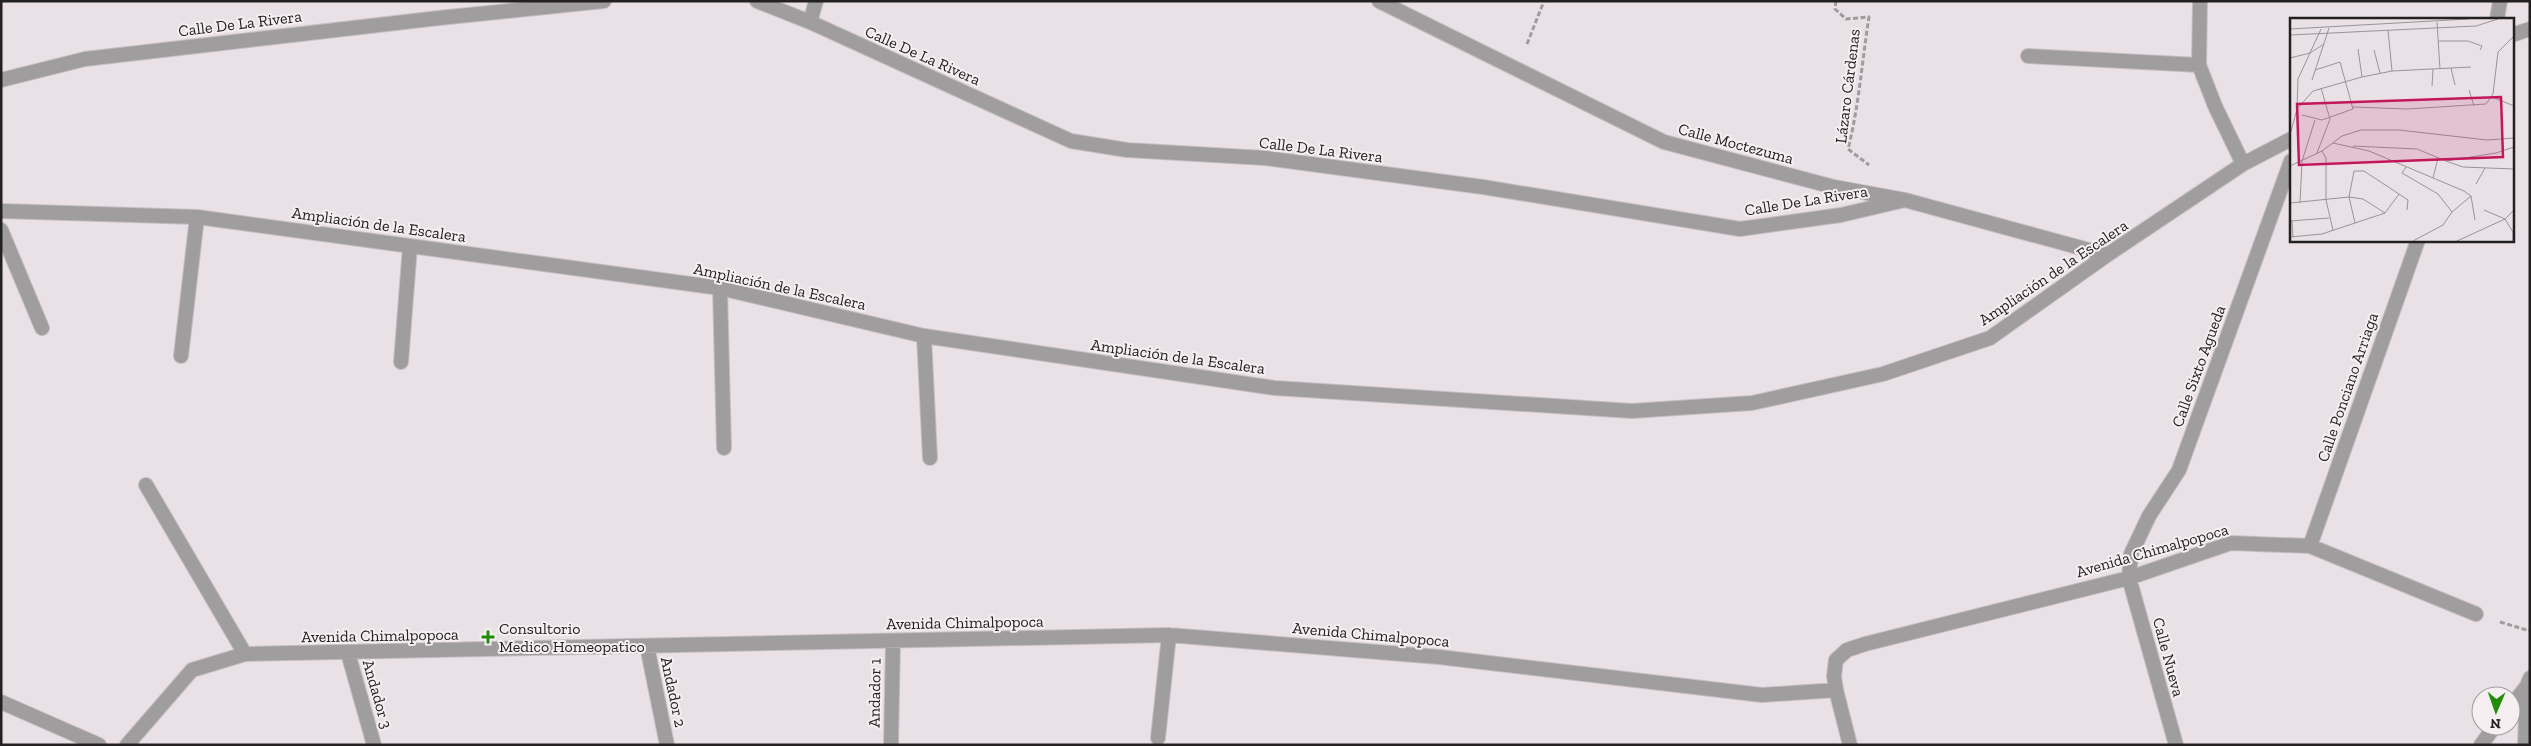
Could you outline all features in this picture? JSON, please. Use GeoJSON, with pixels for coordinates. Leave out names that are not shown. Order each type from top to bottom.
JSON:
{"type":"FeatureCollection","features":[{"type":"Feature","properties":{"kind":"street","name":"Calle De La Rivera"},"geometry":{"type":"LineString","coordinates":[[1,80],[85,59],[604,1]]}},
{"type":"Feature","properties":{"kind":"street","name":"Calle De La Rivera"},"geometry":{"type":"LineString","coordinates":[[757,1],[810,22],[1071,141],[1127,150],[1264,158],[1483,187],[1740,229],[1841,215],[1905,200]]}},
{"type":"Feature","properties":{"kind":"street"},"geometry":{"type":"LineString","coordinates":[[810,22],[816,1]]}},
{"type":"Feature","properties":{"kind":"street","name":"Calle Moctezuma"},"geometry":{"type":"LineString","coordinates":[[1379,1],[1664,142],[1834,187],[1905,200],[2107,255]]}},
{"type":"Feature","properties":{"kind":"street"},"geometry":{"type":"LineString","coordinates":[[2200,1],[2199,65],[2215,106],[2243,164]]}},
{"type":"Feature","properties":{"kind":"street"},"geometry":{"type":"LineString","coordinates":[[2497,18],[2500,1]]}},
{"type":"Feature","properties":{"kind":"street"},"geometry":{"type":"LineString","coordinates":[[2514,34],[2530,29]]}},
{"type":"Feature","properties":{"kind":"street"},"geometry":{"type":"LineString","coordinates":[[2028,56],[2199,65]]}},
{"type":"Feature","properties":{"kind":"street","name":"Ampliación de la Escalera"},"geometry":{"type":"LineString","coordinates":[[1,211],[197,217],[720,288],[924,336],[1274,388],[1632,411],[1752,403],[1883,374],[1990,338],[2107,255],[2243,164],[2290,140]]}},
{"type":"Feature","properties":{"kind":"street","name":"Calle Sixto Agueda"},"geometry":{"type":"LineString","coordinates":[[2130,578],[2131,554],[2149,516],[2179,470],[2290,164]]}},
{"type":"Feature","properties":{"kind":"street"},"geometry":{"type":"LineString","coordinates":[[181,356],[197,217]]}},
{"type":"Feature","properties":{"kind":"street"},"geometry":{"type":"LineString","coordinates":[[1,230],[42,328]]}},
{"type":"Feature","properties":{"kind":"street","name":"Calle Ponciano Arriaga"},"geometry":{"type":"LineString","coordinates":[[2310,546],[2418,241]]}},
{"type":"Feature","properties":{"kind":"street"},"geometry":{"type":"LineString","coordinates":[[401,362],[410,246]]}},
{"type":"Feature","properties":{"kind":"street"},"geometry":{"type":"LineString","coordinates":[[720,288],[724,448]]}},
{"type":"Feature","properties":{"kind":"street"},"geometry":{"type":"LineString","coordinates":[[924,336],[930,458]]}},
{"type":"Feature","properties":{"kind":"street"},"geometry":{"type":"LineString","coordinates":[[146,485],[245,654]]}},
{"type":"Feature","properties":{"kind":"street","name":"Avenida Chimalpopoca"},"geometry":{"type":"LineString","coordinates":[[127,745],[192,670],[245,654],[1169,634],[1439,658],[1762,694],[1836,690],[1834,676],[1836,660],[1847,650],[2130,578],[2231,543],[2310,546],[2476,614]]}},
{"type":"Feature","properties":{"kind":"street","name":"Calle Nueva"},"geometry":{"type":"LineString","coordinates":[[2130,578],[2176,745]]}},
{"type":"Feature","properties":{"kind":"street"},"geometry":{"type":"LineString","coordinates":[[1158,738],[1169,634]]}},
{"type":"Feature","properties":{"kind":"street","name":"Andador 1"},"geometry":{"type":"LineString","coordinates":[[891,745],[893,641]]}},
{"type":"Feature","properties":{"kind":"street","name":"Andador 2"},"geometry":{"type":"LineString","coordinates":[[647,646],[668,745]]}},
{"type":"Feature","properties":{"kind":"street","name":"Andador 3"},"geometry":{"type":"LineString","coordinates":[[348,653],[374,745]]}},
{"type":"Feature","properties":{"kind":"street"},"geometry":{"type":"LineString","coordinates":[[2525,745],[2528,682]]}},
{"type":"Feature","properties":{"kind":"street"},"geometry":{"type":"LineString","coordinates":[[1836,690],[1850,745]]}},
{"type":"Feature","properties":{"kind":"street"},"geometry":{"type":"LineString","coordinates":[[1,702],[100,745]]}},
{"type":"Feature","properties":{"kind":"path"},"geometry":{"type":"LineString","coordinates":[[1516,70],[1544,1]]}},
{"type":"Feature","properties":{"kind":"path","name":"Lázaro Cárdenas"},"geometry":{"type":"LineString","coordinates":[[1836,1],[1835,10],[1846,19],[1869,17],[1859,78],[1857,114],[1848,149],[1869,165]]}},
{"type":"Feature","properties":{"kind":"place","name":"Consultorio Medico Homeopatico"},"geometry":{"type":"Point","coordinates":[488,637]}}]}
